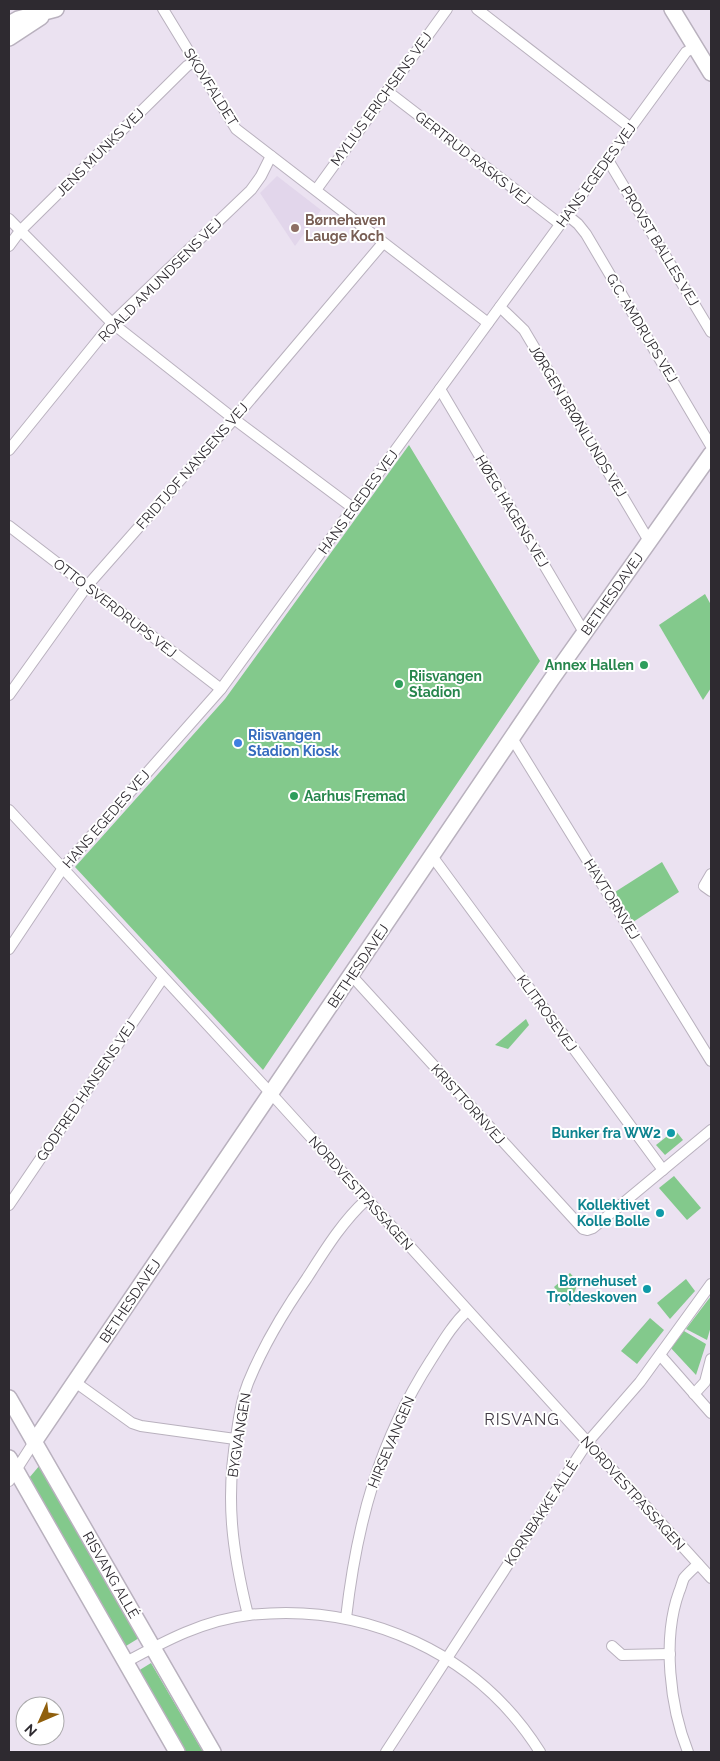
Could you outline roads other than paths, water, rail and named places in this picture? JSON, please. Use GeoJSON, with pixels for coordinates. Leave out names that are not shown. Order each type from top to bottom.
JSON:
{"type":"FeatureCollection","features":[{"type":"Feature","properties":{"kind":"street","name":"SKOVFALDET"},"geometry":{"type":"LineString","coordinates":[[163,9],[236,129],[488,323]]}},
{"type":"Feature","properties":{"kind":"street","name":"MYLIUS ERICHSENS VEJ"},"geometry":{"type":"LineString","coordinates":[[316,190],[447,9]]}},
{"type":"Feature","properties":{"kind":"street"},"geometry":{"type":"LineString","coordinates":[[477,9],[631,128]]}},
{"type":"Feature","properties":{"kind":"street"},"geometry":{"type":"LineString","coordinates":[[672,9],[711,73]]}},
{"type":"Feature","properties":{"kind":"street"},"geometry":{"type":"LineString","coordinates":[[9,24],[18,19],[53,10]]}},
{"type":"Feature","properties":{"kind":"street"},"geometry":{"type":"LineString","coordinates":[[9,38],[53,10]]}},
{"type":"Feature","properties":{"kind":"street","name":"HANS EGEDES VEJ"},"geometry":{"type":"LineString","coordinates":[[9,949],[63,868],[221,689],[686,52],[695,47]]}},
{"type":"Feature","properties":{"kind":"street","name":"JENS MUNKS VEJ"},"geometry":{"type":"LineString","coordinates":[[9,246],[20,231],[187,66],[194,62]]}},
{"type":"Feature","properties":{"kind":"street","name":"GERTRUD RASKS VEJ"},"geometry":{"type":"LineString","coordinates":[[387,91],[560,224]]}},
{"type":"Feature","properties":{"kind":"street","name":"ROALD AMUNDSENS VEJ"},"geometry":{"type":"LineString","coordinates":[[9,450],[112,323],[251,190],[261,176],[271,156]]}},
{"type":"Feature","properties":{"kind":"street","name":"PROVST BALLES VEJ"},"geometry":{"type":"LineString","coordinates":[[608,160],[711,332]]}},
{"type":"Feature","properties":{"kind":"street","name":"G.C. AMDRUPS VEJ"},"geometry":{"type":"LineString","coordinates":[[567,215],[586,234],[711,446]]}},
{"type":"Feature","properties":{"kind":"street"},"geometry":{"type":"LineString","coordinates":[[9,219],[112,323],[234,419],[353,508]]}},
{"type":"Feature","properties":{"kind":"street","name":"FRIDTJOF NANSENS VEJ"},"geometry":{"type":"LineString","coordinates":[[9,695],[87,586],[234,419],[383,243]]}},
{"type":"Feature","properties":{"kind":"street","name":"JØRGEN BRØNLUNDS VEJ"},"geometry":{"type":"LineString","coordinates":[[500,307],[524,330],[649,541]]}},
{"type":"Feature","properties":{"kind":"street","name":"HØEG HAGENS VEJ"},"geometry":{"type":"LineString","coordinates":[[440,389],[585,634]]}},
{"type":"Feature","properties":{"kind":"street","name":"BETHESDAVEJ"},"geometry":{"type":"LineString","coordinates":[[11,1470],[34,1442],[512,738],[711,454]]}},
{"type":"Feature","properties":{"kind":"street","name":"OTTO SVERDRUPS VEJ"},"geometry":{"type":"LineString","coordinates":[[9,526],[221,689]]}},
{"type":"Feature","properties":{"kind":"street","name":"HAVTORNVEJ"},"geometry":{"type":"LineString","coordinates":[[512,738],[711,1061]]}},
{"type":"Feature","properties":{"kind":"street","name":"NORDVESTPASSAGEN"},"geometry":{"type":"LineString","coordinates":[[9,810],[271,1094],[711,1578]]}},
{"type":"Feature","properties":{"kind":"street","name":"KLITROSEVEJ"},"geometry":{"type":"LineString","coordinates":[[432,856],[663,1170]]}},
{"type":"Feature","properties":{"kind":"street"},"geometry":{"type":"LineString","coordinates":[[711,874],[704,886],[711,890]]}},
{"type":"Feature","properties":{"kind":"street","name":"KRISTTORNVEJ"},"geometry":{"type":"LineString","coordinates":[[351,975],[578,1225],[586,1230],[593,1228],[663,1170]]}},
{"type":"Feature","properties":{"kind":"street","name":"GODFRED HANSENS VEJ"},"geometry":{"type":"LineString","coordinates":[[9,1205],[163,978]]}},
{"type":"Feature","properties":{"kind":"street"},"geometry":{"type":"LineString","coordinates":[[663,1170],[711,1130]]}},
{"type":"Feature","properties":{"kind":"street","name":"BYGVANGEN"},"geometry":{"type":"LineString","coordinates":[[248,1615],[235,1559],[231,1518],[231,1470],[235,1439],[247,1385],[268,1340],[295,1296],[344,1224],[366,1200]]}},
{"type":"Feature","properties":{"kind":"street","name":"KORNBAKKE ALLÉ"},"geometry":{"type":"LineString","coordinates":[[386,1752],[587,1443],[640,1382],[711,1284]]}},
{"type":"Feature","properties":{"kind":"street","name":"HIRSEVANGEN"},"geometry":{"type":"LineString","coordinates":[[346,1618],[362,1520],[377,1469],[395,1425],[418,1380],[448,1334],[467,1311]]}},
{"type":"Feature","properties":{"kind":"street"},"geometry":{"type":"LineString","coordinates":[[660,1355],[711,1413]]}},
{"type":"Feature","properties":{"kind":"street"},"geometry":{"type":"LineString","coordinates":[[694,1394],[705,1382],[711,1359]]}},
{"type":"Feature","properties":{"kind":"street"},"geometry":{"type":"LineString","coordinates":[[75,1382],[132,1423],[141,1426],[235,1439]]}},
{"type":"Feature","properties":{"kind":"street","name":"RISVANG ALLÉ"},"geometry":{"type":"LineString","coordinates":[[9,1398],[213,1752]]}},
{"type":"Feature","properties":{"kind":"street"},"geometry":{"type":"LineString","coordinates":[[11,1470],[126,1662],[177,1752]]}},
{"type":"Feature","properties":{"kind":"street"},"geometry":{"type":"LineString","coordinates":[[688,1752],[674,1702],[670,1654],[671,1630],[675,1604],[684,1578],[698,1564]]}},
{"type":"Feature","properties":{"kind":"street"},"geometry":{"type":"LineString","coordinates":[[126,1662],[177,1635],[204,1625],[248,1615],[300,1614],[346,1618],[397,1633],[447,1658],[482,1684],[508,1709],[531,1737],[540,1752]]}},
{"type":"Feature","properties":{"kind":"street"},"geometry":{"type":"LineString","coordinates":[[612,1646],[622,1656],[670,1654]]}},
{"type":"Feature","properties":{"kind":"place","name":"Børnehaven Lauge Koch"},"geometry":{"type":"Point","coordinates":[295,228]}},
{"type":"Feature","properties":{"kind":"place","name":"Annex Hallen"},"geometry":{"type":"Point","coordinates":[644,665]}},
{"type":"Feature","properties":{"kind":"place","name":"Riisvangen Stadion"},"geometry":{"type":"Point","coordinates":[399,684]}},
{"type":"Feature","properties":{"kind":"place","name":"Riisvangen Stadion Kiosk"},"geometry":{"type":"Point","coordinates":[238,743]}},
{"type":"Feature","properties":{"kind":"place","name":"Aarhus Fremad"},"geometry":{"type":"Point","coordinates":[294,796]}},
{"type":"Feature","properties":{"kind":"place","name":"Bunker fra WW2"},"geometry":{"type":"Point","coordinates":[671,1133]}},
{"type":"Feature","properties":{"kind":"place","name":"Kollektivet Kolle Bolle"},"geometry":{"type":"Point","coordinates":[660,1213]}},
{"type":"Feature","properties":{"kind":"place","name":"Børnehuset Troldeskoven"},"geometry":{"type":"Point","coordinates":[647,1289]}},
{"type":"Feature","properties":{"kind":"district","name":"RISVANG"},"geometry":{"type":"Point","coordinates":[522,1419]}}]}
